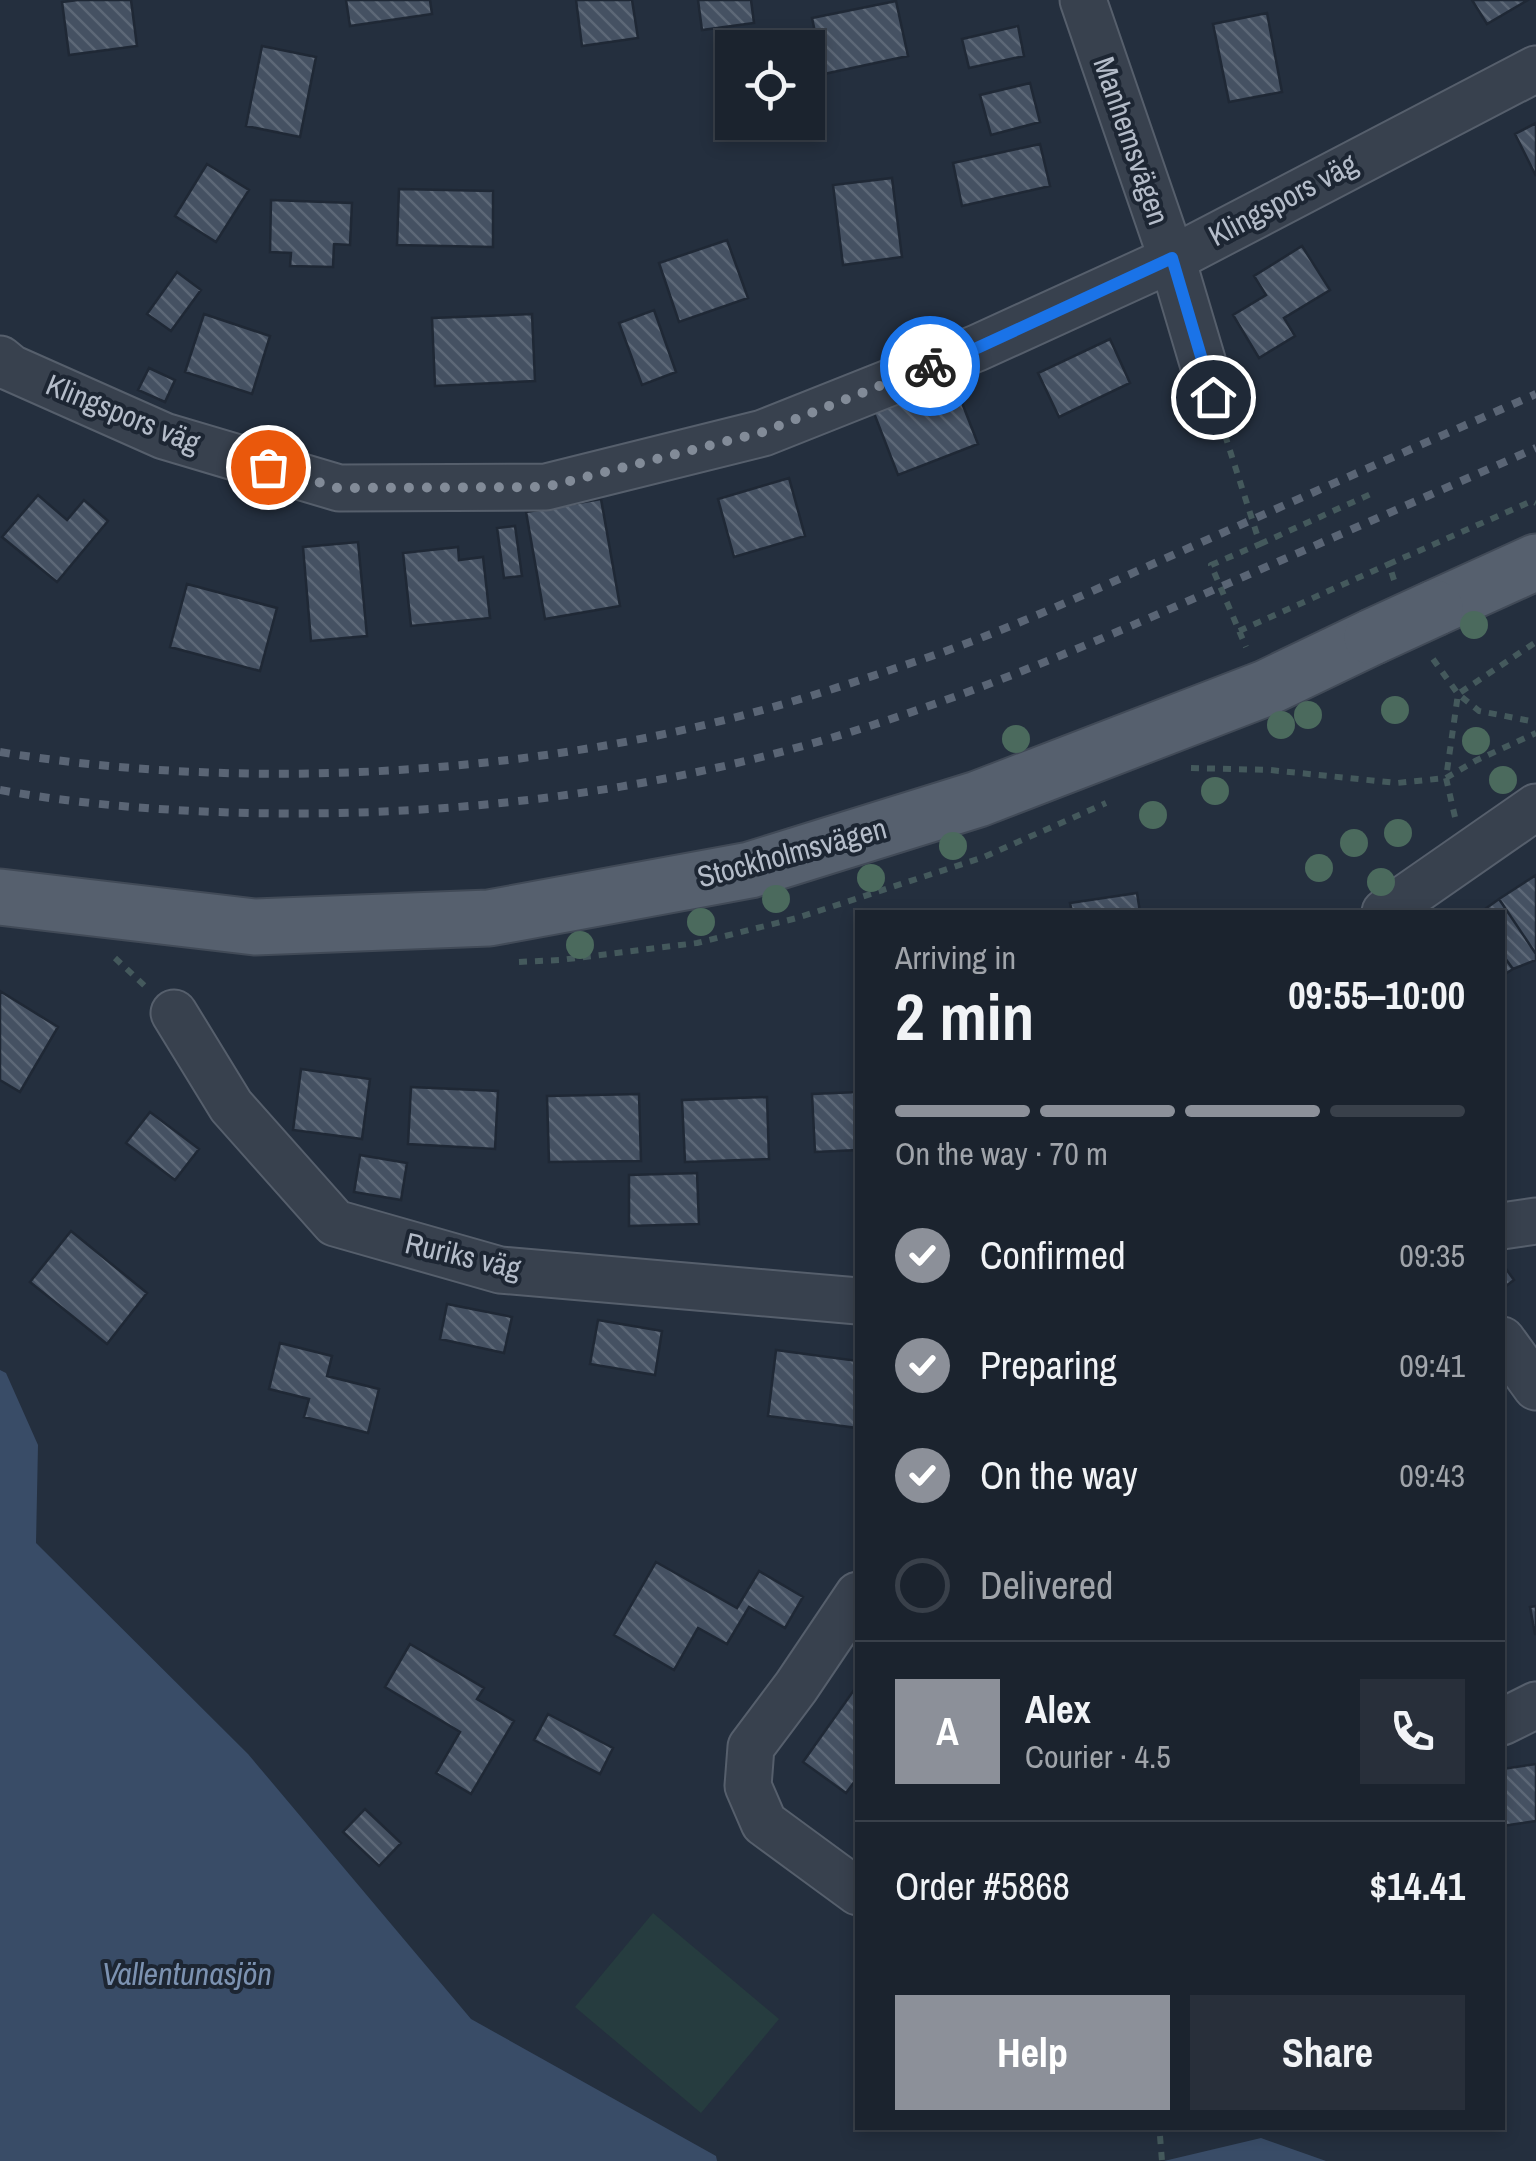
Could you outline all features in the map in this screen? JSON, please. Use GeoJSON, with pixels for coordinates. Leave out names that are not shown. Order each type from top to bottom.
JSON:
{"type":"FeatureCollection","features":[{"type":"Feature","properties":{"kind":"main road","name":"Stockholmsvägen"},"geometry":{"type":"LineString","coordinates":[[0,897],[255,927],[489,918],[750,870],[978,799],[1266,688],[1536,562]]}},
{"type":"Feature","properties":{"kind":"street","name":"Manhemsvägen"},"geometry":{"type":"LineString","coordinates":[[1083,0],[1172,258],[1213,397]]}},
{"type":"Feature","properties":{"kind":"street","name":"Klingspors väg"},"geometry":{"type":"LineString","coordinates":[[0,359],[11,368],[164,436],[338,488],[546,487],[763,432],[977,348],[1172,258],[1536,69]]}},
{"type":"Feature","properties":{"kind":"street"},"geometry":{"type":"LineString","coordinates":[[1388,910],[1536,807]]}},
{"type":"Feature","properties":{"kind":"street","name":"Ruriks väg"},"geometry":{"type":"LineString","coordinates":[[174,1013],[231,1106],[335,1224],[500,1270],[855,1302]]}},
{"type":"Feature","properties":{"kind":"street"},"geometry":{"type":"LineString","coordinates":[[1505,1226],[1536,1221]]}},
{"type":"Feature","properties":{"kind":"street"},"geometry":{"type":"LineString","coordinates":[[1505,1344],[1536,1386]]}},
{"type":"Feature","properties":{"kind":"street"},"geometry":{"type":"LineString","coordinates":[[855,1599],[751,1748],[748,1786],[764,1823],[855,1890]]}},
{"type":"Feature","properties":{"kind":"street"},"geometry":{"type":"LineString","coordinates":[[1505,1720],[1536,1705]]}},
{"type":"Feature","properties":{"kind":"path"},"geometry":{"type":"LineString","coordinates":[[1213,397],[1260,544]]}},
{"type":"Feature","properties":{"kind":"path"},"geometry":{"type":"LineString","coordinates":[[1266,688],[1210,565],[1372,494]]}},
{"type":"Feature","properties":{"kind":"path"},"geometry":{"type":"LineString","coordinates":[[1238,630],[1389,564]]}},
{"type":"Feature","properties":{"kind":"path"},"geometry":{"type":"LineString","coordinates":[[1464,857],[1446,778],[1458,694],[1536,642]]}},
{"type":"Feature","properties":{"kind":"path"},"geometry":{"type":"LineString","coordinates":[[106,950],[174,1013]]}},
{"type":"Feature","properties":{"kind":"path"},"geometry":{"type":"LineString","coordinates":[[1160,2136],[1162,2161]]}},
{"type":"Feature","properties":{"kind":"green space"},"geometry":{"type":"Polygon","coordinates":[[[653,1913],[779,2019],[701,2113],[575,2007],[653,1913]]]}},
{"type":"Feature","properties":{"kind":"water","name":"Vallentunasjön"},"geometry":{"type":"Polygon","coordinates":[[[0,1370],[6,1373],[38,1445],[36,1543],[248,1754],[471,2019],[716,2156],[717,2161],[0,2161],[0,1370]]]}},
{"type":"Feature","properties":{"kind":"water"},"geometry":{"type":"Polygon","coordinates":[[[1261,2138],[1326,2161],[1164,2161],[1261,2138]]]}},
{"type":"Feature","properties":{"kind":"building"},"geometry":{"type":"Polygon","coordinates":[[[131,0],[137,46],[69,55],[62,2],[131,0]]]}},
{"type":"Feature","properties":{"kind":"building"},"geometry":{"type":"Polygon","coordinates":[[[346,0],[430,0],[432,14],[350,26],[346,0]]]}},
{"type":"Feature","properties":{"kind":"building"},"geometry":{"type":"Polygon","coordinates":[[[576,0],[632,0],[638,38],[582,46],[576,0]]]}},
{"type":"Feature","properties":{"kind":"building"},"geometry":{"type":"Polygon","coordinates":[[[698,0],[751,0],[754,23],[702,30],[698,0]]]}},
{"type":"Feature","properties":{"kind":"building"},"geometry":{"type":"Polygon","coordinates":[[[1472,0],[1528,0],[1487,24],[1472,0]]]}},
{"type":"Feature","properties":{"kind":"building"},"geometry":{"type":"Polygon","coordinates":[[[896,1],[908,56],[825,74],[825,30],[815,30],[812,18],[896,1]]]}},
{"type":"Feature","properties":{"kind":"building"},"geometry":{"type":"Polygon","coordinates":[[[1267,13],[1282,92],[1229,102],[1213,24],[1267,13]]]}},
{"type":"Feature","properties":{"kind":"building"},"geometry":{"type":"Polygon","coordinates":[[[1018,26],[1024,56],[969,68],[962,39],[1018,26]]]}},
{"type":"Feature","properties":{"kind":"building"},"geometry":{"type":"Polygon","coordinates":[[[262,46],[316,57],[300,137],[246,126],[262,46]]]}},
{"type":"Feature","properties":{"kind":"building"},"geometry":{"type":"Polygon","coordinates":[[[1030,83],[1040,122],[991,135],[980,95],[1030,83]]]}},
{"type":"Feature","properties":{"kind":"building"},"geometry":{"type":"Polygon","coordinates":[[[1536,123],[1536,176],[1515,134],[1536,123]]]}},
{"type":"Feature","properties":{"kind":"building"},"geometry":{"type":"Polygon","coordinates":[[[1040,144],[1050,186],[962,206],[953,163],[1040,144]]]}},
{"type":"Feature","properties":{"kind":"building"},"geometry":{"type":"Polygon","coordinates":[[[207,164],[249,190],[216,242],[175,216],[207,164]]]}},
{"type":"Feature","properties":{"kind":"building"},"geometry":{"type":"Polygon","coordinates":[[[892,178],[902,257],[843,265],[833,185],[892,178]]]}},
{"type":"Feature","properties":{"kind":"building"},"geometry":{"type":"Polygon","coordinates":[[[399,189],[493,191],[493,247],[397,245],[399,189]]]}},
{"type":"Feature","properties":{"kind":"building"},"geometry":{"type":"Polygon","coordinates":[[[271,200],[352,203],[350,245],[334,244],[333,267],[290,266],[291,253],[270,252],[271,200]]]}},
{"type":"Feature","properties":{"kind":"building"},"geometry":{"type":"Polygon","coordinates":[[[727,240],[748,298],[679,322],[659,263],[727,240]]]}},
{"type":"Feature","properties":{"kind":"building"},"geometry":{"type":"Polygon","coordinates":[[[1302,246],[1330,290],[1284,318],[1295,336],[1259,358],[1233,315],[1266,295],[1254,276],[1302,246]]]}},
{"type":"Feature","properties":{"kind":"building"},"geometry":{"type":"Polygon","coordinates":[[[177,272],[201,290],[171,331],[147,314],[177,272]]]}},
{"type":"Feature","properties":{"kind":"building"},"geometry":{"type":"Polygon","coordinates":[[[654,310],[676,372],[642,385],[619,323],[654,310]]]}},
{"type":"Feature","properties":{"kind":"building"},"geometry":{"type":"Polygon","coordinates":[[[204,314],[270,336],[252,394],[185,372],[204,314]]]}},
{"type":"Feature","properties":{"kind":"building"},"geometry":{"type":"Polygon","coordinates":[[[532,314],[535,381],[435,386],[432,318],[532,314]]]}},
{"type":"Feature","properties":{"kind":"building"},"geometry":{"type":"Polygon","coordinates":[[[1110,339],[1130,383],[1059,417],[1038,373],[1110,339]]]}},
{"type":"Feature","properties":{"kind":"building"},"geometry":{"type":"Polygon","coordinates":[[[149,368],[175,380],[165,402],[138,390],[149,368]]]}},
{"type":"Feature","properties":{"kind":"building"},"geometry":{"type":"Polygon","coordinates":[[[952,377],[978,444],[898,475],[872,408],[952,377]]]}},
{"type":"Feature","properties":{"kind":"building"},"geometry":{"type":"Polygon","coordinates":[[[789,478],[805,536],[734,557],[718,499],[789,478]]]}},
{"type":"Feature","properties":{"kind":"building"},"geometry":{"type":"Polygon","coordinates":[[[38,495],[67,520],[84,500],[108,521],[57,582],[2,537],[38,495]]]}},
{"type":"Feature","properties":{"kind":"building"},"geometry":{"type":"Polygon","coordinates":[[[601,499],[620,606],[545,619],[526,512],[601,499]]]}},
{"type":"Feature","properties":{"kind":"building"},"geometry":{"type":"Polygon","coordinates":[[[515,526],[522,576],[504,578],[497,528],[515,526]]]}},
{"type":"Feature","properties":{"kind":"building"},"geometry":{"type":"Polygon","coordinates":[[[358,542],[367,636],[311,641],[303,547],[358,542]]]}},
{"type":"Feature","properties":{"kind":"building"},"geometry":{"type":"Polygon","coordinates":[[[458,547],[459,560],[483,557],[490,618],[411,626],[403,553],[458,547]]]}},
{"type":"Feature","properties":{"kind":"building"},"geometry":{"type":"Polygon","coordinates":[[[187,584],[277,608],[260,671],[170,647],[187,584]]]}},
{"type":"Feature","properties":{"kind":"building"},"geometry":{"type":"Polygon","coordinates":[[[1536,875],[1536,954],[1499,899],[1536,875]]]}},
{"type":"Feature","properties":{"kind":"building"},"geometry":{"type":"Polygon","coordinates":[[[1137,893],[1140,910],[1072,910],[1070,903],[1137,893]]]}},
{"type":"Feature","properties":{"kind":"building"},"geometry":{"type":"Polygon","coordinates":[[[1499,899],[1536,954],[1536,960],[1513,969],[1505,958],[1505,910],[1484,910],[1499,899]]]}},
{"type":"Feature","properties":{"kind":"building"},"geometry":{"type":"Polygon","coordinates":[[[1505,958],[1513,969],[1505,974],[1505,958]]]}},
{"type":"Feature","properties":{"kind":"building"},"geometry":{"type":"Polygon","coordinates":[[[0,991],[58,1027],[20,1092],[0,1080],[0,991]]]}},
{"type":"Feature","properties":{"kind":"building"},"geometry":{"type":"Polygon","coordinates":[[[301,1069],[370,1079],[362,1139],[293,1130],[301,1069]]]}},
{"type":"Feature","properties":{"kind":"building"},"geometry":{"type":"Polygon","coordinates":[[[411,1087],[498,1091],[495,1149],[408,1144],[411,1087]]]}},
{"type":"Feature","properties":{"kind":"building"},"geometry":{"type":"Polygon","coordinates":[[[855,1092],[855,1150],[815,1152],[812,1094],[855,1092]]]}},
{"type":"Feature","properties":{"kind":"building"},"geometry":{"type":"Polygon","coordinates":[[[639,1094],[641,1161],[549,1162],[547,1096],[639,1094]]]}},
{"type":"Feature","properties":{"kind":"building"},"geometry":{"type":"Polygon","coordinates":[[[767,1097],[769,1159],[685,1162],[682,1100],[767,1097]]]}},
{"type":"Feature","properties":{"kind":"building"},"geometry":{"type":"Polygon","coordinates":[[[150,1112],[199,1149],[175,1180],[126,1143],[150,1112]]]}},
{"type":"Feature","properties":{"kind":"building"},"geometry":{"type":"Polygon","coordinates":[[[360,1155],[407,1163],[401,1200],[354,1192],[360,1155]]]}},
{"type":"Feature","properties":{"kind":"building"},"geometry":{"type":"Polygon","coordinates":[[[697,1173],[699,1224],[629,1226],[629,1175],[697,1173]]]}},
{"type":"Feature","properties":{"kind":"building"},"geometry":{"type":"Polygon","coordinates":[[[71,1231],[147,1293],[107,1344],[30,1282],[71,1231]]]}},
{"type":"Feature","properties":{"kind":"building"},"geometry":{"type":"Polygon","coordinates":[[[1505,1267],[1514,1280],[1505,1287],[1505,1267]]]}},
{"type":"Feature","properties":{"kind":"building"},"geometry":{"type":"Polygon","coordinates":[[[447,1304],[512,1317],[504,1353],[440,1339],[447,1304]]]}},
{"type":"Feature","properties":{"kind":"building"},"geometry":{"type":"Polygon","coordinates":[[[598,1320],[662,1331],[655,1375],[590,1364],[598,1320]]]}},
{"type":"Feature","properties":{"kind":"building"},"geometry":{"type":"Polygon","coordinates":[[[280,1343],[332,1356],[327,1376],[379,1389],[368,1433],[304,1417],[309,1399],[269,1389],[280,1343]]]}},
{"type":"Feature","properties":{"kind":"building"},"geometry":{"type":"Polygon","coordinates":[[[776,1350],[855,1361],[855,1428],[768,1416],[776,1350]]]}},
{"type":"Feature","properties":{"kind":"building"},"geometry":{"type":"Polygon","coordinates":[[[656,1562],[737,1608],[759,1571],[803,1597],[785,1628],[749,1607],[727,1644],[698,1628],[674,1670],[614,1635],[656,1562]]]}},
{"type":"Feature","properties":{"kind":"building"},"geometry":{"type":"Polygon","coordinates":[[[1536,1606],[1536,1634],[1535,1634],[1530,1607],[1536,1606]]]}},
{"type":"Feature","properties":{"kind":"building"},"geometry":{"type":"Polygon","coordinates":[[[410,1644],[484,1688],[477,1699],[514,1721],[471,1794],[436,1773],[460,1732],[385,1687],[410,1644]]]}},
{"type":"Feature","properties":{"kind":"building"},"geometry":{"type":"Polygon","coordinates":[[[855,1690],[855,1781],[846,1793],[803,1762],[855,1690]]]}},
{"type":"Feature","properties":{"kind":"building"},"geometry":{"type":"Polygon","coordinates":[[[548,1714],[613,1748],[600,1774],[534,1740],[548,1714]]]}},
{"type":"Feature","properties":{"kind":"building"},"geometry":{"type":"Polygon","coordinates":[[[1536,1764],[1536,1821],[1505,1826],[1505,1769],[1536,1764]]]}},
{"type":"Feature","properties":{"kind":"building"},"geometry":{"type":"Polygon","coordinates":[[[365,1809],[401,1843],[379,1866],[343,1832],[365,1809]]]}},
{"type":"Feature","properties":{"kind":"railway"},"geometry":{"type":"LineString","coordinates":[[0,752],[90,764],[278,774],[469,764],[655,736],[808,697],[982,637],[1536,394]]}},
{"type":"Feature","properties":{"kind":"railway"},"geometry":{"type":"LineString","coordinates":[[0,790],[189,811],[375,812],[534,799],[690,773],[844,734],[979,688],[1110,635],[1536,448]]}},
{"type":"Feature","properties":{"kind":"way so far"},"geometry":{"type":"LineString","coordinates":[[268,467],[338,488],[546,487],[763,432],[930,366]]}},
{"type":"Feature","properties":{"kind":"route"},"geometry":{"type":"LineString","coordinates":[[930,366],[1172,258],[1213,397]]}}]}
